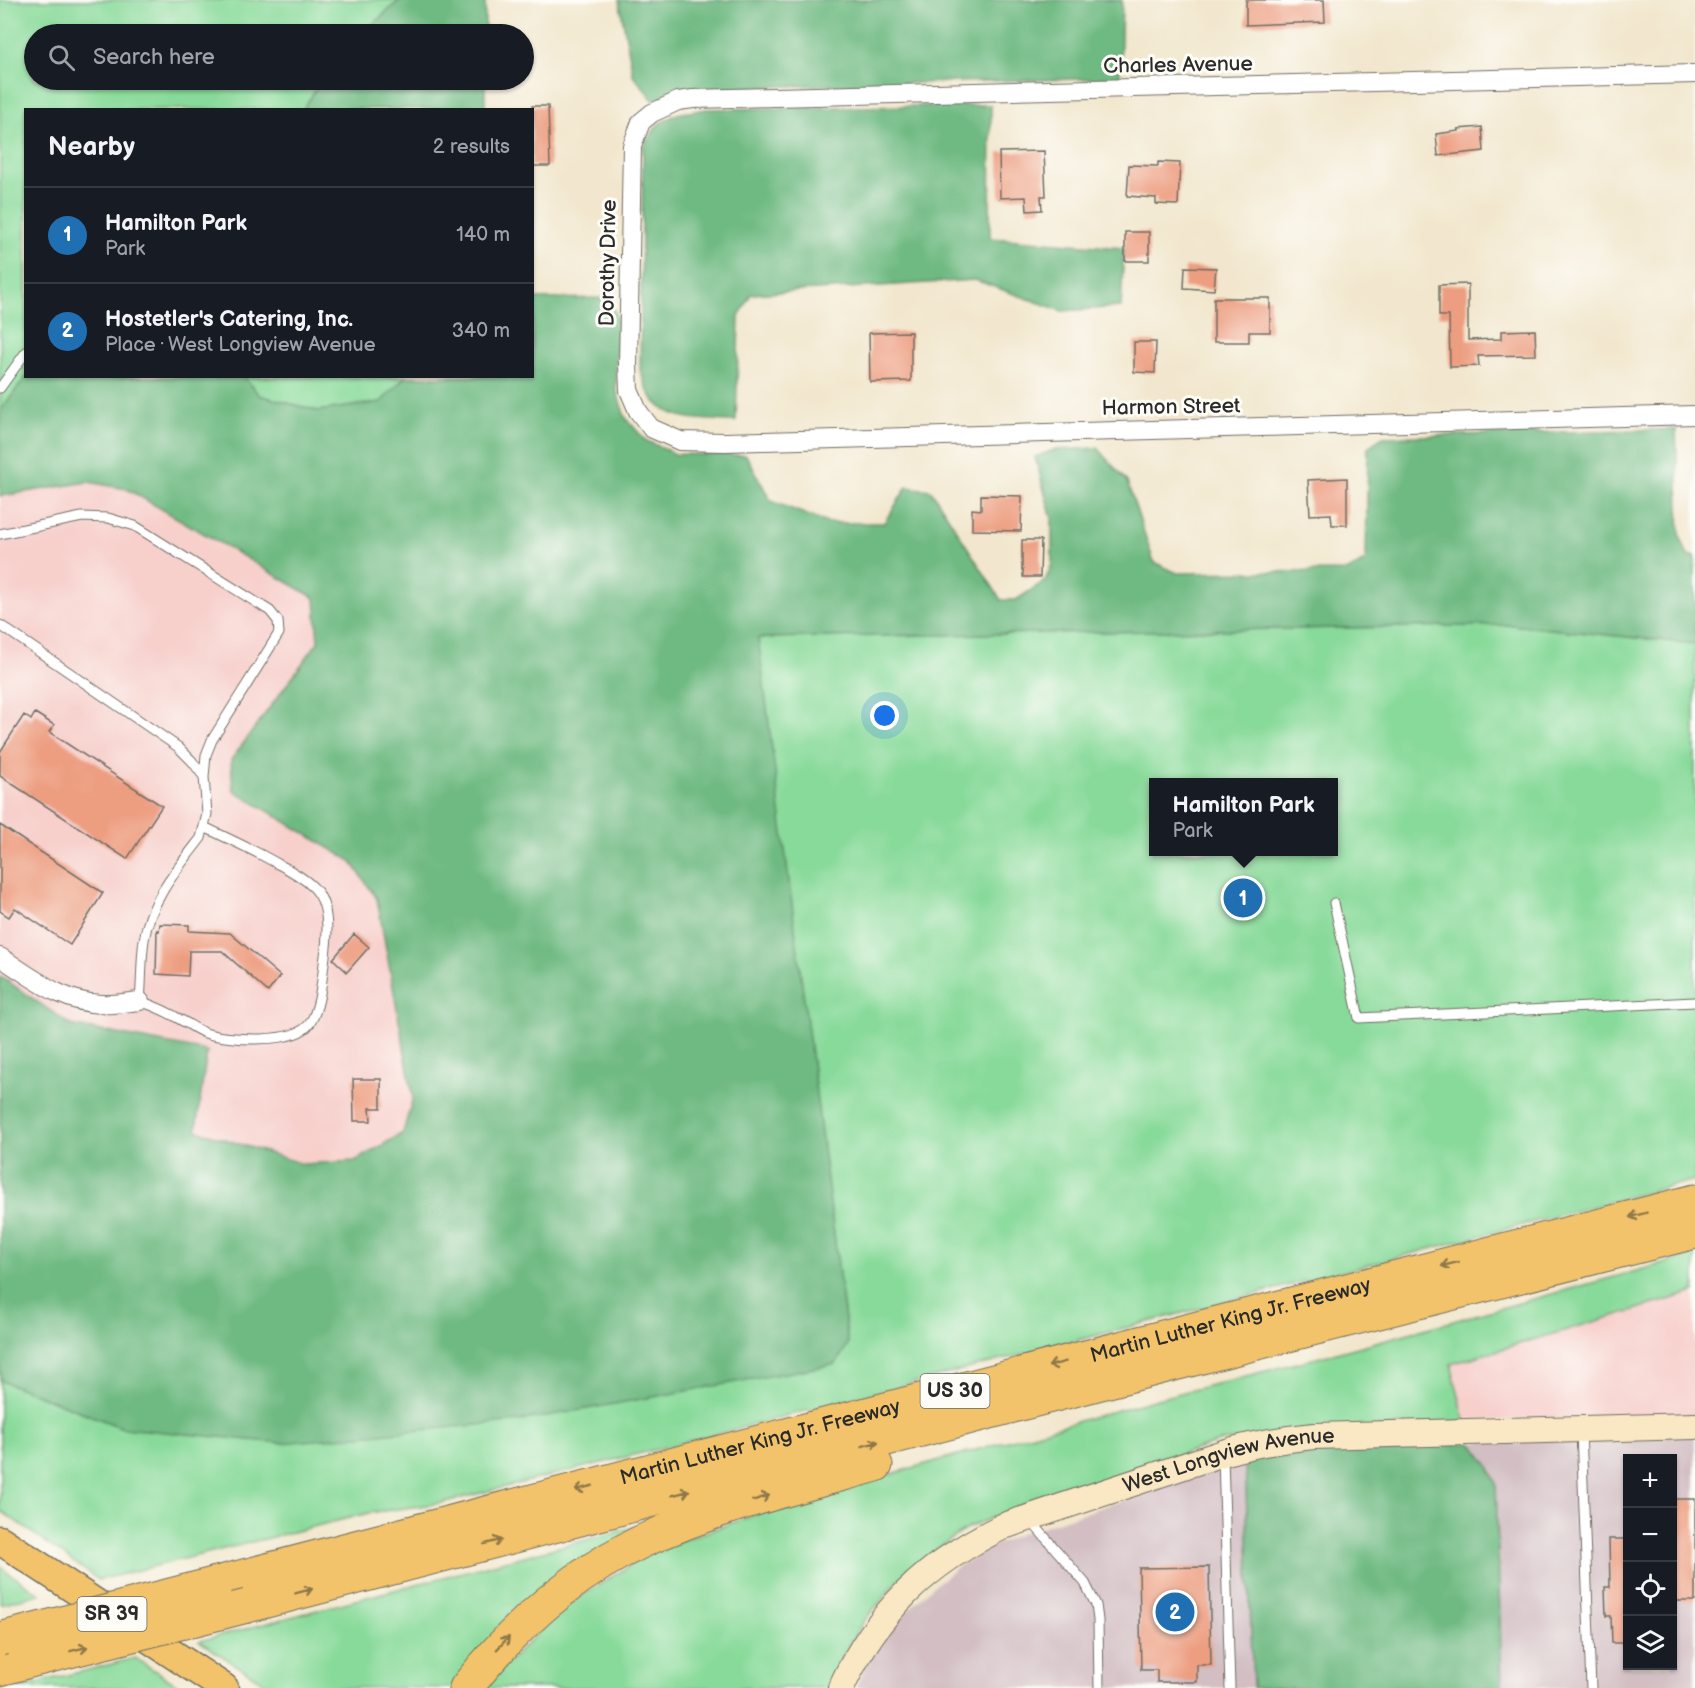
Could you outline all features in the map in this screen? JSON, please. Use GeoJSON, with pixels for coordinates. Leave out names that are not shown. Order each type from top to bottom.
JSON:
{"type":"FeatureCollection","features":[{"type":"Feature","properties":{"kind":"highway","name":"Martin Luther King Jr. Freeway"},"geometry":{"type":"LineString","coordinates":[[0,1639],[208,1578],[437,1527],[1151,1340],[1695,1201]]}},
{"type":"Feature","properties":{"kind":"highway","name":"Martin Luther King Jr. Freeway"},"geometry":{"type":"LineString","coordinates":[[11,1666],[1170,1365],[1695,1232]]}},
{"type":"Feature","properties":{"kind":"highway"},"geometry":{"type":"LineString","coordinates":[[466,1688],[518,1628],[545,1605],[605,1562],[668,1530],[779,1492],[1337,1339],[1535,1273]]}},
{"type":"Feature","properties":{"kind":"highway"},"geometry":{"type":"LineString","coordinates":[[0,1622],[208,1578]]}},
{"type":"Feature","properties":{"kind":"main road","name":"SR 39"},"geometry":{"type":"LineString","coordinates":[[0,1540],[224,1688]]}},
{"type":"Feature","properties":{"kind":"street","name":"Charles Avenue"},"geometry":{"type":"LineString","coordinates":[[664,107],[678,101],[725,98],[1695,74]]}},
{"type":"Feature","properties":{"kind":"street","name":"Dorothy Drive"},"geometry":{"type":"LineString","coordinates":[[651,428],[638,411],[629,390],[632,146],[641,122],[664,107]]}},
{"type":"Feature","properties":{"kind":"street","name":"Harmon Street"},"geometry":{"type":"LineString","coordinates":[[651,428],[680,441],[725,442],[1695,415]]}},
{"type":"Feature","properties":{"kind":"street"},"geometry":{"type":"LineString","coordinates":[[0,957],[56,993],[72,1000],[102,1004],[140,1001]]}},
{"type":"Feature","properties":{"kind":"street","name":"West Longview Avenue"},"geometry":{"type":"LineString","coordinates":[[841,1688],[852,1664],[872,1633],[909,1589],[951,1555],[976,1540],[1028,1518],[1223,1453],[1283,1439],[1314,1436],[1695,1426]]}},
{"type":"Feature","properties":{"kind":"lane"},"geometry":{"type":"LineString","coordinates":[[0,388],[24,355]]}},
{"type":"Feature","properties":{"kind":"lane"},"geometry":{"type":"LineString","coordinates":[[0,534],[82,517],[108,518],[135,526],[270,611],[278,621],[279,633],[212,740],[206,755],[204,777],[207,804],[204,827],[201,838],[159,895],[150,917],[144,938],[140,1001],[161,1009],[204,1032],[244,1039],[284,1037],[302,1030],[309,1025],[315,1012],[326,952],[325,909],[320,897],[313,887],[292,872],[253,850],[204,827]]}},
{"type":"Feature","properties":{"kind":"lane"},"geometry":{"type":"LineString","coordinates":[[0,624],[178,747],[192,760],[204,777]]}},
{"type":"Feature","properties":{"kind":"lane"},"geometry":{"type":"LineString","coordinates":[[1334,903],[1359,1018],[1695,1002]]}},
{"type":"Feature","properties":{"kind":"lane"},"geometry":{"type":"LineString","coordinates":[[1581,1429],[1591,1688]]}},
{"type":"Feature","properties":{"kind":"lane"},"geometry":{"type":"LineString","coordinates":[[1223,1453],[1230,1688]]}},
{"type":"Feature","properties":{"kind":"lane"},"geometry":{"type":"LineString","coordinates":[[1028,1518],[1085,1584],[1096,1605],[1099,1688]]}},
{"type":"Feature","properties":{"kind":"shaded area"},"geometry":{"type":"Polygon","coordinates":[[[88,482],[127,489],[315,598],[318,642],[231,760],[233,790],[351,861],[377,899],[413,1097],[404,1133],[355,1161],[303,1164],[196,1130],[207,1051],[71,1025],[0,976],[0,496],[88,482]]]}},
{"type":"Feature","properties":{"kind":"shaded area"},"geometry":{"type":"Polygon","coordinates":[[[1695,1292],[1695,1414],[1465,1421],[1450,1364],[1695,1292]]]}},
{"type":"Feature","properties":{"kind":"shaded area"},"geometry":{"type":"Polygon","coordinates":[[[1695,1414],[1695,1688],[1502,1688],[1496,1483],[1489,1466],[1472,1443],[1695,1414]]]}},
{"type":"Feature","properties":{"kind":"shaded area"},"geometry":{"type":"Polygon","coordinates":[[[1245,1460],[1253,1688],[855,1688],[864,1669],[885,1637],[907,1611],[956,1568],[987,1548],[1023,1533],[1245,1460]]]}},
{"type":"Feature","properties":{"kind":"green space"},"geometry":{"type":"Polygon","coordinates":[[[0,0],[400,0],[373,24],[24,24],[24,90],[315,90],[304,108],[24,108],[25,378],[0,411],[0,0]]]}},
{"type":"Feature","properties":{"kind":"green space"},"geometry":{"type":"Polygon","coordinates":[[[400,0],[485,0],[485,24],[373,24],[400,0]]]}},
{"type":"Feature","properties":{"kind":"green space"},"geometry":{"type":"Polygon","coordinates":[[[619,0],[1122,0],[1120,78],[717,88],[683,91],[653,100],[633,75],[619,0]]]}},
{"type":"Feature","properties":{"kind":"green space"},"geometry":{"type":"Polygon","coordinates":[[[315,90],[485,90],[485,108],[304,108],[315,90]]]}},
{"type":"Feature","properties":{"kind":"green space"},"geometry":{"type":"Polygon","coordinates":[[[991,105],[990,238],[1124,248],[1121,307],[1062,311],[975,280],[751,294],[739,317],[736,421],[687,418],[666,410],[657,403],[648,390],[640,370],[643,147],[658,124],[677,114],[706,109],[991,105]]]}},
{"type":"Feature","properties":{"kind":"green space"},"geometry":{"type":"Polygon","coordinates":[[[609,298],[617,317],[616,389],[625,417],[645,440],[675,454],[746,455],[771,501],[828,523],[884,523],[907,487],[931,490],[1001,600],[1016,600],[1045,581],[1052,564],[1052,519],[1035,457],[1054,450],[1098,448],[1127,482],[1154,562],[1177,573],[1348,571],[1366,560],[1368,447],[1383,437],[1676,429],[1680,536],[1688,556],[1695,556],[1695,644],[1512,625],[758,638],[848,1344],[836,1364],[519,1421],[282,1443],[123,1428],[0,1380],[0,976],[71,1025],[207,1051],[196,1130],[303,1164],[355,1161],[403,1133],[413,1097],[377,899],[351,861],[233,790],[231,760],[318,642],[315,598],[127,489],[88,482],[0,496],[0,411],[25,378],[245,378],[259,395],[318,411],[381,402],[404,378],[534,378],[534,299],[609,298]]]}},
{"type":"Feature","properties":{"kind":"green space"},"geometry":{"type":"Polygon","coordinates":[[[245,378],[404,378],[381,402],[318,411],[259,395],[245,378]]]}},
{"type":"Feature","properties":{"kind":"green space"},"geometry":{"type":"Polygon","coordinates":[[[1512,625],[1695,644],[1695,1180],[670,1446],[441,1503],[369,1513],[99,1580],[0,1510],[0,1380],[123,1428],[848,1344],[757,638],[1512,625]]]}},
{"type":"Feature","properties":{"kind":"green space"},"geometry":{"type":"Polygon","coordinates":[[[1695,1255],[1695,1292],[1451,1364],[1465,1421],[1222,1441],[1005,1512],[968,1528],[928,1555],[894,1585],[864,1621],[844,1652],[826,1688],[481,1688],[567,1605],[654,1550],[795,1501],[1157,1399],[1336,1353],[1695,1255]]]}},
{"type":"Feature","properties":{"kind":"green space"},"geometry":{"type":"Polygon","coordinates":[[[1472,1443],[1489,1466],[1496,1483],[1502,1688],[1253,1688],[1245,1460],[1306,1450],[1472,1443]]]}},
{"type":"Feature","properties":{"kind":"green space"},"geometry":{"type":"Polygon","coordinates":[[[635,1527],[452,1688],[272,1688],[199,1641],[635,1527]]]}},
{"type":"Feature","properties":{"kind":"green space"},"geometry":{"type":"Polygon","coordinates":[[[0,1567],[40,1594],[0,1604],[0,1567]]]}},
{"type":"Feature","properties":{"kind":"green space"},"geometry":{"type":"Polygon","coordinates":[[[135,1658],[182,1688],[16,1688],[135,1658]]]}},
{"type":"Feature","properties":{"kind":"building"},"geometry":{"type":"Polygon","coordinates":[[[1246,0],[1324,0],[1325,22],[1246,25],[1246,0]]]}},
{"type":"Feature","properties":{"kind":"building"},"geometry":{"type":"Polygon","coordinates":[[[532,106],[548,106],[550,166],[534,166],[534,108],[532,106]]]}},
{"type":"Feature","properties":{"kind":"building"},"geometry":{"type":"Polygon","coordinates":[[[1482,127],[1484,151],[1438,156],[1436,134],[1482,127]]]}},
{"type":"Feature","properties":{"kind":"building"},"geometry":{"type":"Polygon","coordinates":[[[1044,151],[1046,196],[1041,196],[1042,210],[1027,211],[1026,197],[1000,198],[999,152],[1044,151]]]}},
{"type":"Feature","properties":{"kind":"building"},"geometry":{"type":"Polygon","coordinates":[[[1158,162],[1180,163],[1178,205],[1156,204],[1156,198],[1127,196],[1129,165],[1158,166],[1158,162]]]}},
{"type":"Feature","properties":{"kind":"building"},"geometry":{"type":"Polygon","coordinates":[[[1125,232],[1149,232],[1149,261],[1125,261],[1125,232]]]}},
{"type":"Feature","properties":{"kind":"building"},"geometry":{"type":"Polygon","coordinates":[[[1185,267],[1216,268],[1214,290],[1184,288],[1185,267]]]}},
{"type":"Feature","properties":{"kind":"building"},"geometry":{"type":"Polygon","coordinates":[[[1468,284],[1468,340],[1501,339],[1501,331],[1535,330],[1536,355],[1478,356],[1479,366],[1450,367],[1449,316],[1439,316],[1439,285],[1468,284]]]}},
{"type":"Feature","properties":{"kind":"building"},"geometry":{"type":"Polygon","coordinates":[[[1214,298],[1270,298],[1270,332],[1249,332],[1249,342],[1214,342],[1214,298]]]}},
{"type":"Feature","properties":{"kind":"building"},"geometry":{"type":"Polygon","coordinates":[[[911,332],[911,381],[870,382],[869,333],[911,332]]]}},
{"type":"Feature","properties":{"kind":"building"},"geometry":{"type":"Polygon","coordinates":[[[1134,342],[1156,342],[1155,373],[1134,372],[1134,342]]]}},
{"type":"Feature","properties":{"kind":"building"},"geometry":{"type":"Polygon","coordinates":[[[1347,478],[1347,525],[1332,525],[1331,514],[1310,515],[1308,480],[1347,478]]]}},
{"type":"Feature","properties":{"kind":"building"},"geometry":{"type":"Polygon","coordinates":[[[981,495],[1022,496],[1021,531],[972,530],[972,509],[981,510],[981,495]]]}},
{"type":"Feature","properties":{"kind":"building"},"geometry":{"type":"Polygon","coordinates":[[[1022,540],[1041,540],[1040,577],[1023,577],[1022,540]]]}},
{"type":"Feature","properties":{"kind":"building"},"geometry":{"type":"Polygon","coordinates":[[[35,713],[54,725],[49,732],[162,806],[127,859],[0,776],[0,752],[24,715],[31,720],[35,713]]]}},
{"type":"Feature","properties":{"kind":"building"},"geometry":{"type":"Polygon","coordinates":[[[0,825],[103,893],[70,945],[15,908],[9,917],[0,911],[0,825]]]}},
{"type":"Feature","properties":{"kind":"building"},"geometry":{"type":"Polygon","coordinates":[[[160,924],[189,925],[189,931],[230,933],[280,976],[268,992],[222,951],[189,951],[188,976],[156,974],[157,930],[159,931],[160,924]]]}},
{"type":"Feature","properties":{"kind":"building"},"geometry":{"type":"Polygon","coordinates":[[[354,934],[369,947],[347,972],[333,959],[354,934]]]}},
{"type":"Feature","properties":{"kind":"building"},"geometry":{"type":"Polygon","coordinates":[[[353,1079],[381,1079],[381,1108],[370,1108],[371,1121],[354,1121],[353,1079]]]}},
{"type":"Feature","properties":{"kind":"building"},"geometry":{"type":"Polygon","coordinates":[[[1677,1499],[1695,1499],[1695,1601],[1677,1601],[1677,1499]]]}},
{"type":"Feature","properties":{"kind":"building"},"geometry":{"type":"Polygon","coordinates":[[[1609,1539],[1623,1539],[1623,1643],[1612,1643],[1611,1616],[1606,1616],[1605,1587],[1610,1587],[1609,1539]]]}},
{"type":"Feature","properties":{"kind":"building"},"geometry":{"type":"Polygon","coordinates":[[[1209,1567],[1211,1665],[1197,1665],[1197,1682],[1157,1682],[1157,1670],[1141,1670],[1139,1568],[1209,1567]]]}},
{"type":"Feature","properties":{"kind":"place","name":"Hamilton Park"},"geometry":{"type":"Point","coordinates":[1243,898]}},
{"type":"Feature","properties":{"kind":"place","name":"Hostetler's Catering, Inc."},"geometry":{"type":"Point","coordinates":[1175,1612]}}]}
